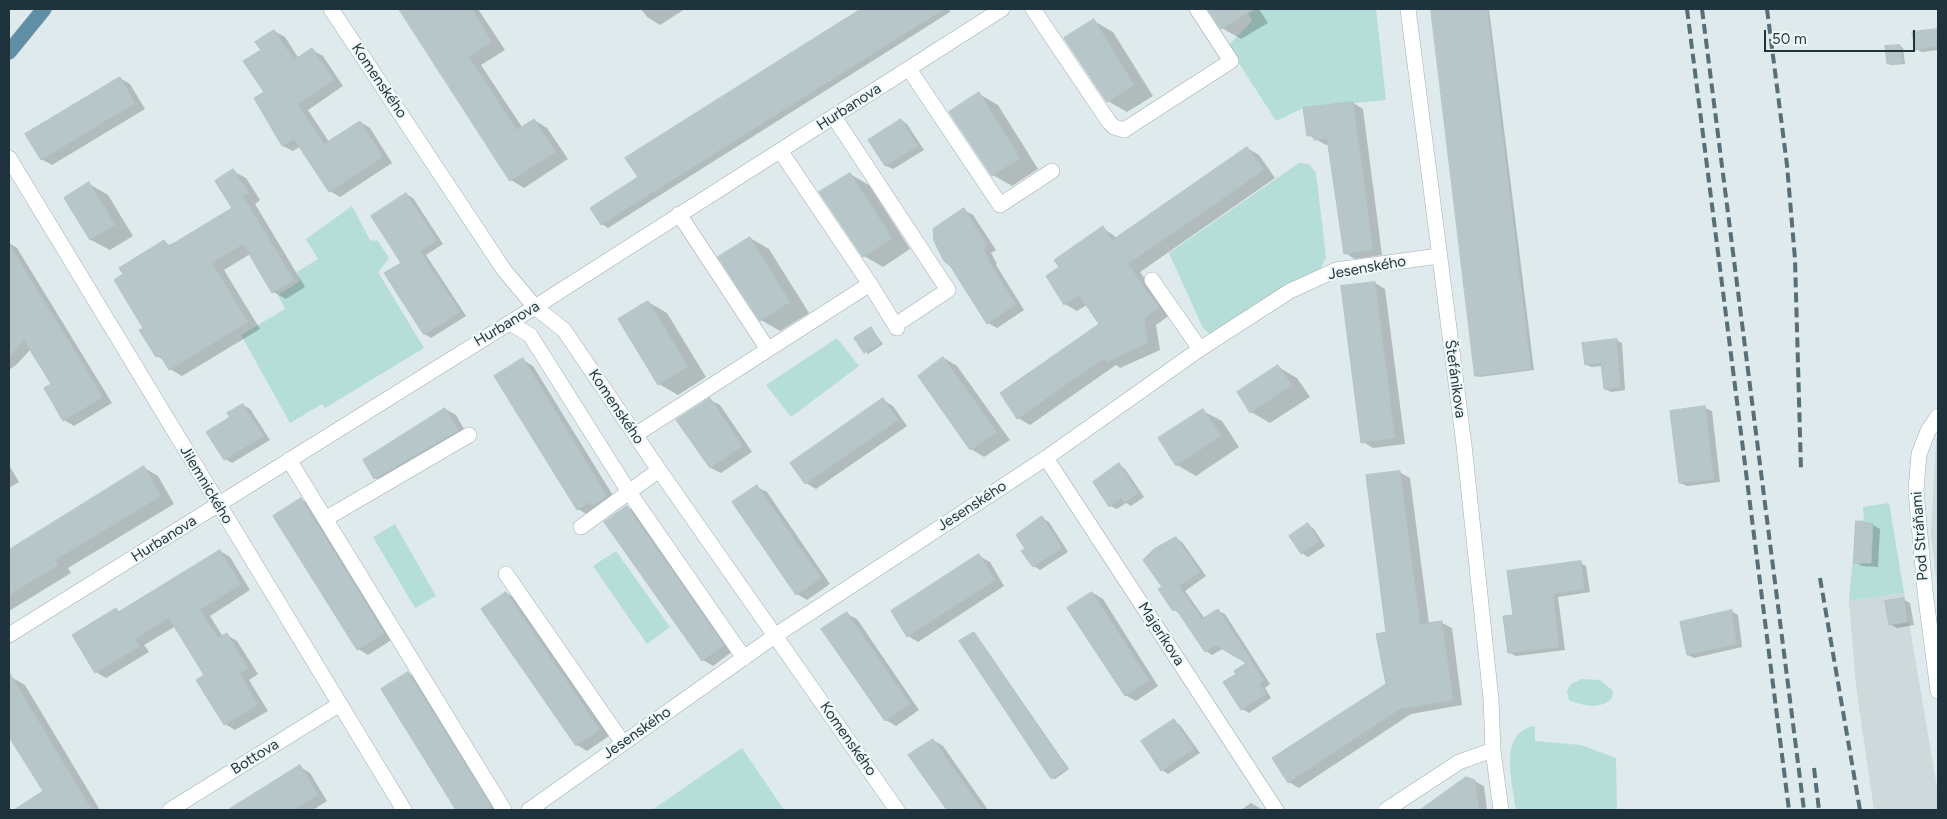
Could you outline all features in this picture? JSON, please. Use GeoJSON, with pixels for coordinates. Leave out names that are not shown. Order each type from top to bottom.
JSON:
{"type":"FeatureCollection","features":[{"type":"Feature","properties":{"kind":"main road"},"geometry":{"type":"LineString","coordinates":[[9,52],[44,9]]}},
{"type":"Feature","properties":{"kind":"street","name":"Komenského"},"geometry":{"type":"LineString","coordinates":[[331,9],[504,270],[535,307],[564,330],[659,470],[898,810]]}},
{"type":"Feature","properties":{"kind":"street","name":"Hurbanova"},"geometry":{"type":"LineString","coordinates":[[9,635],[510,323],[781,152],[1002,9]]}},
{"type":"Feature","properties":{"kind":"street"},"geometry":{"type":"LineString","coordinates":[[1033,9],[1109,122],[1114,128],[1124,130],[1231,61],[1197,9]]}},
{"type":"Feature","properties":{"kind":"street","name":"Štefánikova"},"geometry":{"type":"LineString","coordinates":[[1408,9],[1465,453],[1491,699],[1493,750],[1501,810]]}},
{"type":"Feature","properties":{"kind":"street"},"geometry":{"type":"LineString","coordinates":[[909,69],[1000,205],[1052,172]]}},
{"type":"Feature","properties":{"kind":"street"},"geometry":{"type":"LineString","coordinates":[[781,152],[870,284],[900,324],[948,290],[834,117]]}},
{"type":"Feature","properties":{"kind":"street","name":"Jilemnického"},"geometry":{"type":"LineString","coordinates":[[9,158],[218,506],[404,810]]}},
{"type":"Feature","properties":{"kind":"street"},"geometry":{"type":"LineString","coordinates":[[680,214],[767,348]]}},
{"type":"Feature","properties":{"kind":"street","name":"Jesenského"},"geometry":{"type":"LineString","coordinates":[[529,810],[776,636],[1046,458],[1200,349],[1290,291],[1336,270],[1439,256]]}},
{"type":"Feature","properties":{"kind":"street"},"geometry":{"type":"LineString","coordinates":[[1152,280],[1200,349]]}},
{"type":"Feature","properties":{"kind":"street"},"geometry":{"type":"LineString","coordinates":[[635,434],[870,284]]}},
{"type":"Feature","properties":{"kind":"street"},"geometry":{"type":"LineString","coordinates":[[510,323],[530,335],[628,492],[744,658]]}},
{"type":"Feature","properties":{"kind":"street","name":"Pod Stráňami"},"geometry":{"type":"LineString","coordinates":[[1938,416],[1928,431],[1919,454],[1916,490],[1924,591],[1938,691]]}},
{"type":"Feature","properties":{"kind":"street"},"geometry":{"type":"LineString","coordinates":[[325,519],[469,435]]}},
{"type":"Feature","properties":{"kind":"street","name":"Majeríkova"},"geometry":{"type":"LineString","coordinates":[[1046,458],[1276,810]]}},
{"type":"Feature","properties":{"kind":"street"},"geometry":{"type":"LineString","coordinates":[[289,460],[504,810]]}},
{"type":"Feature","properties":{"kind":"street"},"geometry":{"type":"LineString","coordinates":[[581,527],[659,470]]}},
{"type":"Feature","properties":{"kind":"street"},"geometry":{"type":"LineString","coordinates":[[506,574],[623,743]]}},
{"type":"Feature","properties":{"kind":"street","name":"Bottova"},"geometry":{"type":"LineString","coordinates":[[170,810],[340,704]]}},
{"type":"Feature","properties":{"kind":"street"},"geometry":{"type":"LineString","coordinates":[[1386,810],[1459,762],[1493,750]]}},
{"type":"Feature","properties":{"kind":"shaded area"},"geometry":{"type":"Polygon","coordinates":[[[1938,437],[1938,595],[1931,534],[1936,440],[1938,437]]]}},
{"type":"Feature","properties":{"kind":"shaded area"},"geometry":{"type":"Polygon","coordinates":[[[1904,593],[1938,793],[1938,810],[1874,810],[1856,686],[1849,601],[1904,593]]]}},
{"type":"Feature","properties":{"kind":"green space"},"geometry":{"type":"Polygon","coordinates":[[[1246,9],[1376,9],[1386,100],[1303,108],[1276,121],[1228,46],[1252,21],[1246,9]]]}},
{"type":"Feature","properties":{"kind":"green space"},"geometry":{"type":"Polygon","coordinates":[[[1299,163],[1309,164],[1316,173],[1326,257],[1321,268],[1219,331],[1210,334],[1203,328],[1169,253],[1299,163]]]}},
{"type":"Feature","properties":{"kind":"green space"},"geometry":{"type":"Polygon","coordinates":[[[352,206],[370,240],[378,241],[389,258],[378,272],[424,348],[325,408],[322,404],[290,423],[241,335],[285,309],[278,295],[300,281],[297,272],[318,259],[306,239],[352,206]]]}},
{"type":"Feature","properties":{"kind":"green space"},"geometry":{"type":"Polygon","coordinates":[[[837,338],[859,366],[791,417],[766,385],[837,338]]]}},
{"type":"Feature","properties":{"kind":"green space"},"geometry":{"type":"Polygon","coordinates":[[[1889,503],[1904,593],[1849,601],[1856,521],[1864,520],[1863,507],[1889,503]]]}},
{"type":"Feature","properties":{"kind":"green space"},"geometry":{"type":"Polygon","coordinates":[[[395,524],[436,596],[415,608],[373,537],[395,524]]]}},
{"type":"Feature","properties":{"kind":"green space"},"geometry":{"type":"Polygon","coordinates":[[[616,551],[670,627],[647,644],[593,566],[616,551]]]}},
{"type":"Feature","properties":{"kind":"green space"},"geometry":{"type":"Polygon","coordinates":[[[1582,679],[1600,680],[1613,691],[1612,698],[1603,704],[1592,706],[1569,700],[1567,691],[1571,684],[1582,679]]]}},
{"type":"Feature","properties":{"kind":"green space"},"geometry":{"type":"Polygon","coordinates":[[[1535,726],[1535,741],[1581,745],[1616,758],[1617,810],[1516,810],[1511,774],[1511,748],[1523,730],[1535,726]]]}},
{"type":"Feature","properties":{"kind":"green space"},"geometry":{"type":"Polygon","coordinates":[[[742,748],[784,810],[652,810],[742,748]]]}},
{"type":"Feature","properties":{"kind":"building"},"geometry":{"type":"Polygon","coordinates":[[[399,9],[472,9],[492,42],[469,57],[517,130],[534,119],[556,152],[510,181],[399,9]]]}},
{"type":"Feature","properties":{"kind":"building"},"geometry":{"type":"Polygon","coordinates":[[[861,9],[944,9],[601,225],[590,208],[638,177],[625,158],[861,9]]]}},
{"type":"Feature","properties":{"kind":"building"},"geometry":{"type":"Polygon","coordinates":[[[1208,9],[1254,9],[1221,29],[1208,9]]]}},
{"type":"Feature","properties":{"kind":"building"},"geometry":{"type":"Polygon","coordinates":[[[1431,9],[1487,9],[1531,369],[1475,376],[1431,9]]]}},
{"type":"Feature","properties":{"kind":"building"},"geometry":{"type":"Polygon","coordinates":[[[1094,19],[1134,85],[1107,102],[1064,38],[1094,19]]]}},
{"type":"Feature","properties":{"kind":"building"},"geometry":{"type":"Polygon","coordinates":[[[1938,29],[1938,46],[1915,50],[1912,32],[1938,29]]]}},
{"type":"Feature","properties":{"kind":"building"},"geometry":{"type":"Polygon","coordinates":[[[274,30],[294,60],[312,48],[334,80],[298,104],[324,144],[360,121],[383,157],[329,192],[294,139],[282,146],[254,98],[264,92],[243,61],[261,50],[255,42],[274,30]]]}},
{"type":"Feature","properties":{"kind":"building"},"geometry":{"type":"Polygon","coordinates":[[[1900,45],[1903,63],[1887,64],[1885,46],[1900,45]]]}},
{"type":"Feature","properties":{"kind":"building"},"geometry":{"type":"Polygon","coordinates":[[[120,77],[135,103],[41,160],[25,134],[120,77]]]}},
{"type":"Feature","properties":{"kind":"building"},"geometry":{"type":"Polygon","coordinates":[[[979,92],[1020,158],[992,176],[949,112],[979,92]]]}},
{"type":"Feature","properties":{"kind":"building"},"geometry":{"type":"Polygon","coordinates":[[[1353,102],[1373,250],[1344,254],[1327,138],[1314,140],[1314,135],[1307,136],[1303,108],[1353,102]]]}},
{"type":"Feature","properties":{"kind":"building"},"geometry":{"type":"Polygon","coordinates":[[[901,119],[918,146],[885,166],[868,140],[901,119]]]}},
{"type":"Feature","properties":{"kind":"building"},"geometry":{"type":"Polygon","coordinates":[[[1247,147],[1264,170],[1128,264],[1159,308],[1144,318],[1148,343],[1107,362],[1104,358],[1017,419],[1000,393],[1099,324],[1079,295],[1064,305],[1046,276],[1059,267],[1054,260],[1103,226],[1112,240],[1247,147]]]}},
{"type":"Feature","properties":{"kind":"building"},"geometry":{"type":"Polygon","coordinates":[[[233,169],[249,193],[243,196],[294,280],[272,293],[243,244],[212,263],[248,322],[169,370],[160,355],[156,357],[139,330],[143,328],[114,280],[123,274],[119,268],[164,240],[168,246],[232,208],[215,181],[233,169]]]}},
{"type":"Feature","properties":{"kind":"building"},"geometry":{"type":"Polygon","coordinates":[[[850,173],[892,238],[863,257],[819,192],[850,173]]]}},
{"type":"Feature","properties":{"kind":"building"},"geometry":{"type":"Polygon","coordinates":[[[89,182],[115,225],[90,240],[64,198],[89,182]]]}},
{"type":"Feature","properties":{"kind":"building"},"geometry":{"type":"Polygon","coordinates":[[[406,193],[437,240],[420,251],[460,312],[424,335],[384,273],[401,263],[371,216],[406,193]]]}},
{"type":"Feature","properties":{"kind":"building"},"geometry":{"type":"Polygon","coordinates":[[[964,208],[987,245],[983,248],[988,260],[1016,304],[987,324],[951,267],[944,261],[934,241],[933,229],[964,208]]]}},
{"type":"Feature","properties":{"kind":"building"},"geometry":{"type":"Polygon","coordinates":[[[750,237],[790,302],[760,321],[718,257],[750,237]]]}},
{"type":"Feature","properties":{"kind":"building"},"geometry":{"type":"Polygon","coordinates":[[[9,244],[103,397],[63,421],[44,388],[51,384],[24,340],[9,357],[9,244]]]}},
{"type":"Feature","properties":{"kind":"building"},"geometry":{"type":"Polygon","coordinates":[[[1375,282],[1395,438],[1361,443],[1341,286],[1375,282]]]}},
{"type":"Feature","properties":{"kind":"building"},"geometry":{"type":"Polygon","coordinates":[[[648,301],[688,366],[658,385],[618,319],[648,301]]]}},
{"type":"Feature","properties":{"kind":"building"},"geometry":{"type":"Polygon","coordinates":[[[871,327],[881,343],[864,353],[854,338],[871,327]]]}},
{"type":"Feature","properties":{"kind":"building"},"geometry":{"type":"Polygon","coordinates":[[[1617,339],[1620,387],[1604,389],[1601,363],[1585,365],[1582,343],[1617,339]]]}},
{"type":"Feature","properties":{"kind":"building"},"geometry":{"type":"Polygon","coordinates":[[[943,357],[997,432],[970,450],[918,376],[943,357]]]}},
{"type":"Feature","properties":{"kind":"building"},"geometry":{"type":"Polygon","coordinates":[[[523,358],[607,496],[593,506],[590,502],[577,510],[494,376],[523,358]]]}},
{"type":"Feature","properties":{"kind":"building"},"geometry":{"type":"Polygon","coordinates":[[[1278,365],[1292,385],[1250,413],[1237,392],[1278,365]]]}},
{"type":"Feature","properties":{"kind":"building"},"geometry":{"type":"Polygon","coordinates":[[[710,398],[743,446],[710,468],[676,420],[710,398]]]}},
{"type":"Feature","properties":{"kind":"building"},"geometry":{"type":"Polygon","coordinates":[[[883,398],[898,420],[805,484],[790,463],[883,398]]]}},
{"type":"Feature","properties":{"kind":"building"},"geometry":{"type":"Polygon","coordinates":[[[243,404],[264,436],[224,460],[206,432],[230,417],[227,413],[243,404]]]}},
{"type":"Feature","properties":{"kind":"building"},"geometry":{"type":"Polygon","coordinates":[[[1705,406],[1714,479],[1679,483],[1670,411],[1705,406]]]}},
{"type":"Feature","properties":{"kind":"building"},"geometry":{"type":"Polygon","coordinates":[[[445,408],[459,430],[374,479],[363,460],[445,408]]]}},
{"type":"Feature","properties":{"kind":"building"},"geometry":{"type":"Polygon","coordinates":[[[1203,409],[1221,436],[1176,466],[1158,438],[1203,409]]]}},
{"type":"Feature","properties":{"kind":"building"},"geometry":{"type":"Polygon","coordinates":[[[1119,463],[1138,493],[1124,503],[1121,498],[1109,507],[1093,482],[1119,463]]]}},
{"type":"Feature","properties":{"kind":"building"},"geometry":{"type":"Polygon","coordinates":[[[144,466],[161,496],[55,560],[58,565],[9,595],[9,550],[144,466]]]}},
{"type":"Feature","properties":{"kind":"building"},"geometry":{"type":"Polygon","coordinates":[[[1400,471],[1420,624],[1442,621],[1453,700],[1400,709],[1288,783],[1272,758],[1386,684],[1376,634],[1386,632],[1366,475],[1400,471]]]}},
{"type":"Feature","properties":{"kind":"building"},"geometry":{"type":"Polygon","coordinates":[[[757,485],[821,578],[796,595],[732,502],[757,485]]]}},
{"type":"Feature","properties":{"kind":"building"},"geometry":{"type":"Polygon","coordinates":[[[301,498],[384,633],[357,650],[273,516],[301,498]]]}},
{"type":"Feature","properties":{"kind":"building"},"geometry":{"type":"Polygon","coordinates":[[[627,506],[724,645],[702,661],[604,522],[627,506]]]}},
{"type":"Feature","properties":{"kind":"building"},"geometry":{"type":"Polygon","coordinates":[[[1042,516],[1062,548],[1033,567],[1021,551],[1025,549],[1016,535],[1042,516]]]}},
{"type":"Feature","properties":{"kind":"building"},"geometry":{"type":"Polygon","coordinates":[[[1856,521],[1873,524],[1871,563],[1854,563],[1856,521]]]}},
{"type":"Feature","properties":{"kind":"building"},"geometry":{"type":"Polygon","coordinates":[[[1308,523],[1319,542],[1301,554],[1289,536],[1308,523]]]}},
{"type":"Feature","properties":{"kind":"building"},"geometry":{"type":"Polygon","coordinates":[[[1176,537],[1200,572],[1179,586],[1202,619],[1218,609],[1264,680],[1259,684],[1266,694],[1241,710],[1223,682],[1236,674],[1234,671],[1246,663],[1216,645],[1205,652],[1176,609],[1173,611],[1158,589],[1162,587],[1143,560],[1154,549],[1176,537]]]}},
{"type":"Feature","properties":{"kind":"building"},"geometry":{"type":"Polygon","coordinates":[[[220,550],[241,584],[200,610],[218,638],[227,633],[248,668],[240,674],[258,705],[224,725],[196,680],[204,675],[169,618],[135,639],[140,646],[95,673],[72,635],[116,608],[118,612],[220,550]]]}},
{"type":"Feature","properties":{"kind":"building"},"geometry":{"type":"Polygon","coordinates":[[[979,554],[995,580],[907,637],[891,611],[979,554]]]}},
{"type":"Feature","properties":{"kind":"building"},"geometry":{"type":"Polygon","coordinates":[[[1581,561],[1584,589],[1553,594],[1559,647],[1508,653],[1503,616],[1513,615],[1507,571],[1581,561]]]}},
{"type":"Feature","properties":{"kind":"building"},"geometry":{"type":"Polygon","coordinates":[[[506,592],[600,730],[576,746],[481,609],[506,592]]]}},
{"type":"Feature","properties":{"kind":"building"},"geometry":{"type":"Polygon","coordinates":[[[1092,592],[1149,680],[1125,696],[1067,608],[1092,592]]]}},
{"type":"Feature","properties":{"kind":"building"},"geometry":{"type":"Polygon","coordinates":[[[1904,598],[1908,622],[1889,625],[1885,601],[1904,598]]]}},
{"type":"Feature","properties":{"kind":"building"},"geometry":{"type":"Polygon","coordinates":[[[1732,610],[1736,644],[1687,655],[1680,622],[1732,610]]]}},
{"type":"Feature","properties":{"kind":"building"},"geometry":{"type":"Polygon","coordinates":[[[847,612],[910,704],[885,721],[821,629],[847,612]]]}},
{"type":"Feature","properties":{"kind":"building"},"geometry":{"type":"Polygon","coordinates":[[[974,632],[1067,768],[1051,779],[959,641],[974,632]]]}},
{"type":"Feature","properties":{"kind":"building"},"geometry":{"type":"Polygon","coordinates":[[[9,672],[92,810],[14,810],[43,791],[9,737],[9,672]]]}},
{"type":"Feature","properties":{"kind":"building"},"geometry":{"type":"Polygon","coordinates":[[[408,672],[491,806],[485,810],[456,810],[381,689],[408,672]]]}},
{"type":"Feature","properties":{"kind":"building"},"geometry":{"type":"Polygon","coordinates":[[[1174,719],[1194,749],[1161,771],[1141,741],[1174,719]]]}},
{"type":"Feature","properties":{"kind":"building"},"geometry":{"type":"Polygon","coordinates":[[[933,739],[983,810],[947,810],[908,755],[933,739]]]}},
{"type":"Feature","properties":{"kind":"building"},"geometry":{"type":"Polygon","coordinates":[[[300,765],[318,795],[293,810],[228,810],[300,765]]]}},
{"type":"Feature","properties":{"kind":"building"},"geometry":{"type":"Polygon","coordinates":[[[1466,777],[1475,780],[1479,810],[1420,810],[1466,777]]]}},
{"type":"Feature","properties":{"kind":"railway"},"geometry":{"type":"LineString","coordinates":[[1687,9],[1789,810]]}},
{"type":"Feature","properties":{"kind":"railway"},"geometry":{"type":"LineString","coordinates":[[1702,9],[1804,810]]}},
{"type":"Feature","properties":{"kind":"railway"},"geometry":{"type":"LineString","coordinates":[[1767,9],[1787,165],[1795,259],[1801,470]]}},
{"type":"Feature","properties":{"kind":"railway"},"geometry":{"type":"LineString","coordinates":[[1820,578],[1860,810]]}},
{"type":"Feature","properties":{"kind":"railway"},"geometry":{"type":"LineString","coordinates":[[1814,768],[1819,810]]}}]}
